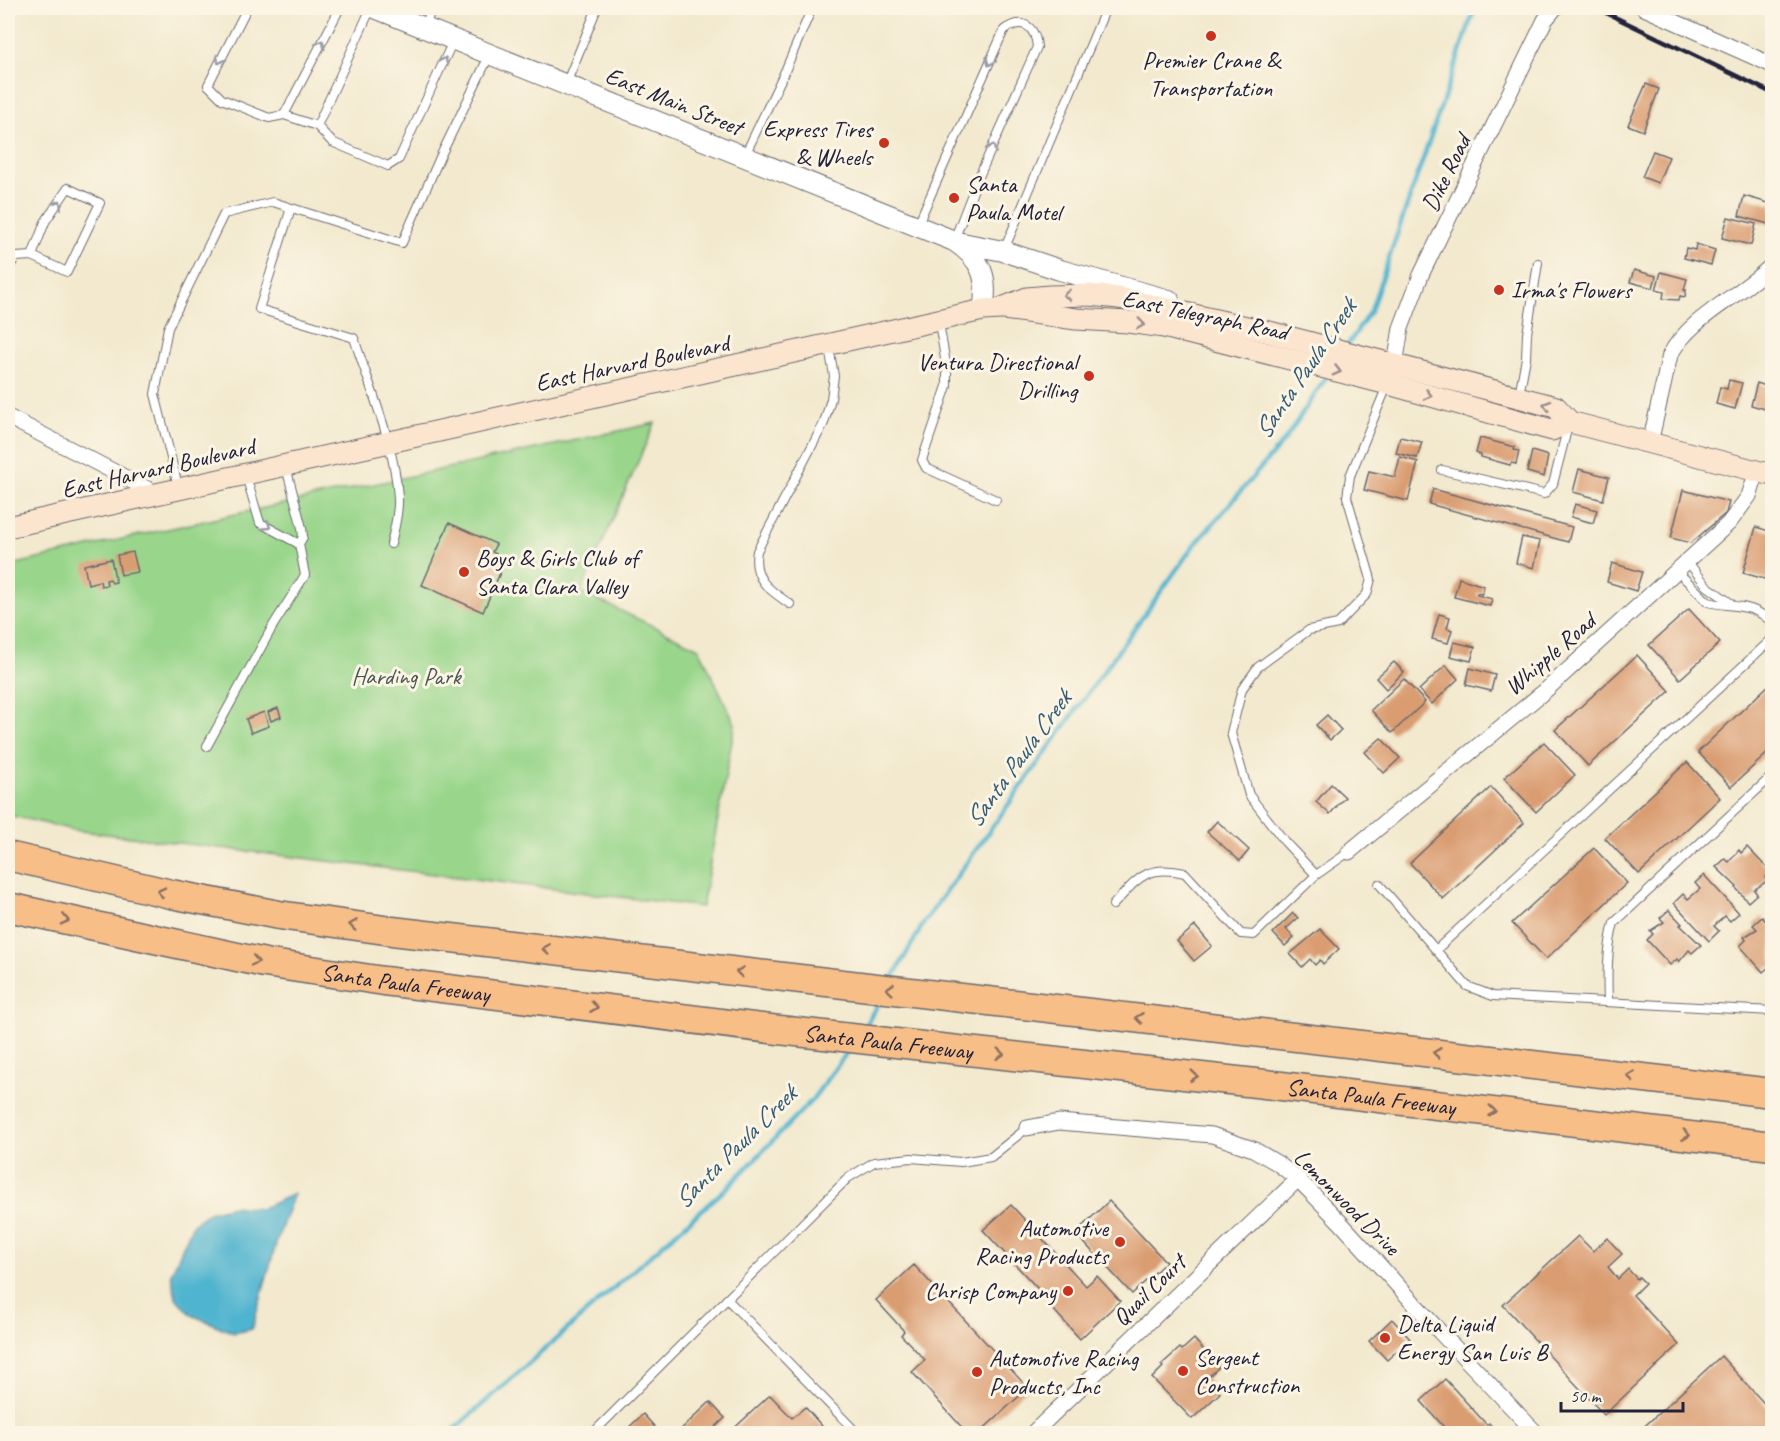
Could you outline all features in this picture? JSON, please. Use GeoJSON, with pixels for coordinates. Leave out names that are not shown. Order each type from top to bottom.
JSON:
{"type":"FeatureCollection","features":[{"type":"Feature","properties":{"kind":"highway","name":"Santa Paula Freeway"},"geometry":{"type":"LineString","coordinates":[[8,856],[171,894],[279,915],[392,931],[1773,1093]]}},
{"type":"Feature","properties":{"kind":"highway","name":"Santa Paula Freeway"},"geometry":{"type":"LineString","coordinates":[[8,907],[266,963],[384,981],[779,1030],[1265,1084],[1773,1146]]}},
{"type":"Feature","properties":{"kind":"main road","name":"East Harvard Boulevard"},"geometry":{"type":"LineString","coordinates":[[8,528],[829,346],[992,309],[1027,298],[1074,294],[1097,296],[1136,302],[1269,332]]}},
{"type":"Feature","properties":{"kind":"main road","name":"East Telegraph Road"},"geometry":{"type":"LineString","coordinates":[[992,309],[1164,327],[1263,352],[1519,397],[1556,407],[1569,422],[1765,473]]}},
{"type":"Feature","properties":{"kind":"main road","name":"East Telegraph Road"},"geometry":{"type":"LineString","coordinates":[[1269,332],[1552,430],[1569,422]]}},
{"type":"Feature","properties":{"kind":"street","name":"East Main Street"},"geometry":{"type":"LineString","coordinates":[[373,8],[916,227],[954,241],[1003,251],[1060,270]]}},
{"type":"Feature","properties":{"kind":"street","name":"Dike Road"},"geometry":{"type":"LineString","coordinates":[[1383,373],[1421,275],[1545,20],[1555,8]]}},
{"type":"Feature","properties":{"kind":"street"},"geometry":{"type":"LineString","coordinates":[[1644,8],[1773,65]]}},
{"type":"Feature","properties":{"kind":"street","name":"East Main Street"},"geometry":{"type":"LineString","coordinates":[[954,241],[972,254],[983,273],[992,309]]}},
{"type":"Feature","properties":{"kind":"street"},"geometry":{"type":"LineString","coordinates":[[1650,443],[1670,355],[1676,344],[1684,334],[1756,281],[1773,265]]}},
{"type":"Feature","properties":{"kind":"street","name":"East Telegraph Road"},"geometry":{"type":"LineString","coordinates":[[1060,270],[1269,332]]}},
{"type":"Feature","properties":{"kind":"street"},"geometry":{"type":"LineString","coordinates":[[8,417],[169,493]]}},
{"type":"Feature","properties":{"kind":"street","name":"Whipple Road"},"geometry":{"type":"LineString","coordinates":[[1348,852],[1546,690],[1729,523],[1765,473]]}},
{"type":"Feature","properties":{"kind":"street","name":"Lemonwood Drive"},"geometry":{"type":"LineString","coordinates":[[1027,1128],[1059,1122],[1212,1135],[1252,1149],[1277,1163],[1298,1179],[1537,1434]]}},
{"type":"Feature","properties":{"kind":"street","name":"Quail Court"},"geometry":{"type":"LineString","coordinates":[[1032,1434],[1298,1179]]}},
{"type":"Feature","properties":{"kind":"lane"},"geometry":{"type":"LineString","coordinates":[[247,8],[208,85],[222,99],[269,118],[284,115],[317,126],[333,142],[388,166],[399,159],[453,39]]}},
{"type":"Feature","properties":{"kind":"lane"},"geometry":{"type":"LineString","coordinates":[[284,115],[340,8]]}},
{"type":"Feature","properties":{"kind":"lane"},"geometry":{"type":"LineString","coordinates":[[317,126],[373,8]]}},
{"type":"Feature","properties":{"kind":"lane"},"geometry":{"type":"LineString","coordinates":[[425,28],[432,8]]}},
{"type":"Feature","properties":{"kind":"lane"},"geometry":{"type":"LineString","coordinates":[[565,86],[597,8]]}},
{"type":"Feature","properties":{"kind":"lane"},"geometry":{"type":"LineString","coordinates":[[745,157],[786,71],[812,8]]}},
{"type":"Feature","properties":{"kind":"lane"},"geometry":{"type":"LineString","coordinates":[[1003,251],[1106,8]]}},
{"type":"Feature","properties":{"kind":"lane"},"geometry":{"type":"LineString","coordinates":[[916,227],[1004,30],[1013,24],[1021,23],[1029,27],[1036,36],[1037,47],[977,181],[954,241]]}},
{"type":"Feature","properties":{"kind":"lane"},"geometry":{"type":"LineString","coordinates":[[169,493],[155,394],[168,328],[224,214],[273,202],[402,243],[490,54]]}},
{"type":"Feature","properties":{"kind":"lane"},"geometry":{"type":"LineString","coordinates":[[8,268],[16,257],[32,256],[67,272],[100,202],[68,188],[45,222],[32,256]]}},
{"type":"Feature","properties":{"kind":"lane"},"geometry":{"type":"LineString","coordinates":[[291,208],[259,309],[354,338],[388,443],[399,500],[391,544]]}},
{"type":"Feature","properties":{"kind":"lane"},"geometry":{"type":"LineString","coordinates":[[1519,397],[1538,262]]}},
{"type":"Feature","properties":{"kind":"lane"},"geometry":{"type":"LineString","coordinates":[[939,321],[947,370],[947,386],[922,460],[926,468],[996,500]]}},
{"type":"Feature","properties":{"kind":"lane"},"geometry":{"type":"LineString","coordinates":[[790,604],[771,591],[760,579],[755,563],[757,551],[824,423],[831,399],[834,376],[829,346]]}},
{"type":"Feature","properties":{"kind":"lane"},"geometry":{"type":"LineString","coordinates":[[1316,875],[1285,842],[1249,795],[1232,733],[1242,689],[1258,667],[1310,630],[1338,624],[1367,594],[1371,579],[1347,497],[1350,476],[1383,373]]}},
{"type":"Feature","properties":{"kind":"lane"},"geometry":{"type":"LineString","coordinates":[[1442,470],[1544,494],[1553,484],[1569,422]]}},
{"type":"Feature","properties":{"kind":"lane"},"geometry":{"type":"LineString","coordinates":[[207,746],[274,624],[305,575],[299,544],[303,537],[302,528],[285,465]]}},
{"type":"Feature","properties":{"kind":"lane"},"geometry":{"type":"LineString","coordinates":[[246,474],[260,523],[299,544]]}},
{"type":"Feature","properties":{"kind":"lane"},"geometry":{"type":"LineString","coordinates":[[1682,566],[1707,602],[1733,604],[1760,611],[1773,623]]}},
{"type":"Feature","properties":{"kind":"lane"},"geometry":{"type":"LineString","coordinates":[[1682,566],[1733,604]]}},
{"type":"Feature","properties":{"kind":"lane"},"geometry":{"type":"LineString","coordinates":[[1436,950],[1773,639]]}},
{"type":"Feature","properties":{"kind":"lane"},"geometry":{"type":"LineString","coordinates":[[1608,1002],[1607,970],[1614,923],[1620,915],[1773,776]]}},
{"type":"Feature","properties":{"kind":"lane"},"geometry":{"type":"LineString","coordinates":[[1113,905],[1140,877],[1160,870],[1179,871],[1185,873],[1241,934],[1254,935],[1316,875],[1348,852]]}},
{"type":"Feature","properties":{"kind":"lane"},"geometry":{"type":"LineString","coordinates":[[1379,884],[1467,986],[1493,996],[1773,1011]]}},
{"type":"Feature","properties":{"kind":"lane"},"geometry":{"type":"LineString","coordinates":[[592,1434],[848,1178],[874,1162],[911,1158],[961,1162],[991,1157],[1027,1128]]}},
{"type":"Feature","properties":{"kind":"lane"},"geometry":{"type":"LineString","coordinates":[[727,1299],[858,1434]]}},
{"type":"Feature","properties":{"kind":"green space","name":"Harding Park"},"geometry":{"type":"Polygon","coordinates":[[[655,423],[581,592],[699,648],[735,724],[702,907],[74,830],[8,815],[8,566],[655,423]]]}},
{"type":"Feature","properties":{"kind":"water"},"geometry":{"type":"Polygon","coordinates":[[[294,1194],[278,1237],[252,1329],[234,1333],[192,1315],[176,1298],[171,1274],[193,1224],[209,1212],[233,1206],[260,1209],[294,1194]]]}},
{"type":"Feature","properties":{"kind":"building"},"geometry":{"type":"Polygon","coordinates":[[[1646,84],[1659,89],[1643,131],[1628,125],[1646,84]]]}},
{"type":"Feature","properties":{"kind":"building"},"geometry":{"type":"Polygon","coordinates":[[[1653,151],[1669,157],[1658,183],[1642,177],[1653,151]]]}},
{"type":"Feature","properties":{"kind":"building"},"geometry":{"type":"Polygon","coordinates":[[[1744,196],[1772,204],[1772,225],[1739,216],[1744,196]]]}},
{"type":"Feature","properties":{"kind":"building"},"geometry":{"type":"Polygon","coordinates":[[[1728,217],[1756,224],[1751,245],[1722,238],[1728,217]]]}},
{"type":"Feature","properties":{"kind":"building"},"geometry":{"type":"Polygon","coordinates":[[[1696,244],[1715,250],[1711,265],[1684,258],[1686,248],[1695,250],[1696,244]]]}},
{"type":"Feature","properties":{"kind":"building"},"geometry":{"type":"Polygon","coordinates":[[[1634,270],[1656,276],[1653,288],[1630,282],[1634,270]]]}},
{"type":"Feature","properties":{"kind":"building"},"geometry":{"type":"Polygon","coordinates":[[[1661,272],[1687,279],[1685,297],[1680,296],[1679,300],[1663,299],[1664,292],[1656,290],[1661,272]]]}},
{"type":"Feature","properties":{"kind":"building"},"geometry":{"type":"Polygon","coordinates":[[[1729,380],[1742,383],[1735,409],[1716,404],[1720,387],[1727,389],[1729,380]]]}},
{"type":"Feature","properties":{"kind":"building"},"geometry":{"type":"Polygon","coordinates":[[[1757,383],[1772,388],[1772,411],[1751,405],[1757,383]]]}},
{"type":"Feature","properties":{"kind":"building"},"geometry":{"type":"Polygon","coordinates":[[[1400,437],[1422,442],[1417,458],[1396,453],[1400,437]]]}},
{"type":"Feature","properties":{"kind":"building"},"geometry":{"type":"Polygon","coordinates":[[[1480,438],[1515,447],[1514,450],[1519,451],[1516,464],[1511,463],[1510,465],[1481,457],[1476,453],[1480,438]]]}},
{"type":"Feature","properties":{"kind":"building"},"geometry":{"type":"Polygon","coordinates":[[[1532,451],[1548,456],[1544,477],[1527,472],[1532,451]]]}},
{"type":"Feature","properties":{"kind":"building"},"geometry":{"type":"Polygon","coordinates":[[[1400,457],[1418,462],[1408,501],[1364,490],[1369,471],[1395,477],[1400,457]]]}},
{"type":"Feature","properties":{"kind":"building"},"geometry":{"type":"Polygon","coordinates":[[[1579,469],[1609,477],[1603,500],[1573,492],[1579,469]]]}},
{"type":"Feature","properties":{"kind":"building"},"geometry":{"type":"Polygon","coordinates":[[[1433,489],[1572,527],[1568,542],[1429,504],[1433,489]]]}},
{"type":"Feature","properties":{"kind":"building"},"geometry":{"type":"Polygon","coordinates":[[[1683,490],[1729,502],[1726,513],[1691,543],[1671,538],[1683,490]]]}},
{"type":"Feature","properties":{"kind":"building"},"geometry":{"type":"Polygon","coordinates":[[[1575,504],[1597,510],[1593,523],[1571,517],[1575,504]]]}},
{"type":"Feature","properties":{"kind":"building","name":"Boys & Girls Club of Santa Clara Valley"},"geometry":{"type":"Polygon","coordinates":[[[449,523],[496,544],[492,552],[506,559],[483,612],[422,585],[449,523]]]}},
{"type":"Feature","properties":{"kind":"building"},"geometry":{"type":"Polygon","coordinates":[[[1756,527],[1772,532],[1772,581],[1743,573],[1756,527]]]}},
{"type":"Feature","properties":{"kind":"building"},"geometry":{"type":"Polygon","coordinates":[[[1522,537],[1540,541],[1534,568],[1516,563],[1522,537]]]}},
{"type":"Feature","properties":{"kind":"building"},"geometry":{"type":"Polygon","coordinates":[[[133,552],[138,572],[121,575],[117,555],[133,552]]]}},
{"type":"Feature","properties":{"kind":"building"},"geometry":{"type":"Polygon","coordinates":[[[111,559],[116,582],[112,583],[110,579],[106,580],[107,585],[101,586],[100,581],[88,584],[84,565],[111,559]]]}},
{"type":"Feature","properties":{"kind":"building"},"geometry":{"type":"Polygon","coordinates":[[[1612,563],[1642,572],[1636,591],[1607,582],[1612,563]]]}},
{"type":"Feature","properties":{"kind":"building"},"geometry":{"type":"Polygon","coordinates":[[[1459,578],[1484,586],[1482,594],[1477,593],[1477,595],[1492,599],[1490,606],[1454,597],[1459,578]]]}},
{"type":"Feature","properties":{"kind":"building"},"geometry":{"type":"Polygon","coordinates":[[[1689,609],[1720,643],[1680,679],[1649,645],[1689,609]]]}},
{"type":"Feature","properties":{"kind":"building"},"geometry":{"type":"Polygon","coordinates":[[[1439,614],[1450,617],[1447,628],[1452,630],[1448,643],[1432,639],[1439,614]]]}},
{"type":"Feature","properties":{"kind":"building"},"geometry":{"type":"Polygon","coordinates":[[[1454,642],[1475,647],[1471,661],[1450,656],[1454,642]]]}},
{"type":"Feature","properties":{"kind":"building"},"geometry":{"type":"Polygon","coordinates":[[[1637,655],[1670,691],[1588,766],[1555,730],[1637,655]]]}},
{"type":"Feature","properties":{"kind":"building"},"geometry":{"type":"Polygon","coordinates":[[[1394,662],[1404,672],[1386,689],[1376,678],[1394,662]]]}},
{"type":"Feature","properties":{"kind":"building"},"geometry":{"type":"Polygon","coordinates":[[[1446,665],[1458,679],[1432,704],[1419,690],[1446,665]]]}},
{"type":"Feature","properties":{"kind":"building"},"geometry":{"type":"Polygon","coordinates":[[[1470,668],[1495,675],[1491,691],[1466,685],[1470,668]]]}},
{"type":"Feature","properties":{"kind":"building"},"geometry":{"type":"Polygon","coordinates":[[[1404,679],[1425,702],[1392,733],[1371,710],[1404,679]]]}},
{"type":"Feature","properties":{"kind":"building"},"geometry":{"type":"Polygon","coordinates":[[[1772,682],[1772,749],[1731,787],[1698,752],[1772,682]]]}},
{"type":"Feature","properties":{"kind":"building"},"geometry":{"type":"Polygon","coordinates":[[[278,708],[281,717],[271,721],[268,712],[278,708]]]}},
{"type":"Feature","properties":{"kind":"building"},"geometry":{"type":"Polygon","coordinates":[[[264,712],[269,726],[251,733],[246,719],[264,712]]]}},
{"type":"Feature","properties":{"kind":"building"},"geometry":{"type":"Polygon","coordinates":[[[1327,715],[1341,730],[1330,740],[1316,725],[1327,715]]]}},
{"type":"Feature","properties":{"kind":"building"},"geometry":{"type":"Polygon","coordinates":[[[1381,738],[1400,758],[1384,773],[1365,752],[1381,738]]]}},
{"type":"Feature","properties":{"kind":"building"},"geometry":{"type":"Polygon","coordinates":[[[1544,742],[1575,775],[1536,812],[1504,778],[1544,742]]]}},
{"type":"Feature","properties":{"kind":"building"},"geometry":{"type":"Polygon","coordinates":[[[1687,762],[1720,798],[1639,874],[1605,838],[1687,762]]]}},
{"type":"Feature","properties":{"kind":"building"},"geometry":{"type":"Polygon","coordinates":[[[1331,784],[1345,797],[1330,814],[1316,802],[1331,784]]]}},
{"type":"Feature","properties":{"kind":"building"},"geometry":{"type":"Polygon","coordinates":[[[1491,787],[1524,823],[1443,899],[1410,863],[1491,787]]]}},
{"type":"Feature","properties":{"kind":"building"},"geometry":{"type":"Polygon","coordinates":[[[1217,821],[1249,850],[1240,861],[1207,832],[1217,821]]]}},
{"type":"Feature","properties":{"kind":"building"},"geometry":{"type":"Polygon","coordinates":[[[1747,847],[1771,872],[1765,878],[1767,881],[1754,890],[1757,894],[1748,902],[1737,887],[1716,867],[1725,859],[1729,862],[1739,850],[1741,853],[1747,847]]]}},
{"type":"Feature","properties":{"kind":"building"},"geometry":{"type":"Polygon","coordinates":[[[1594,848],[1627,883],[1546,959],[1512,923],[1594,848]]]}},
{"type":"Feature","properties":{"kind":"building"},"geometry":{"type":"Polygon","coordinates":[[[1704,875],[1739,913],[1730,921],[1725,916],[1714,926],[1719,931],[1709,941],[1674,903],[1683,894],[1688,899],[1700,889],[1695,883],[1704,875]]]}},
{"type":"Feature","properties":{"kind":"building"},"geometry":{"type":"Polygon","coordinates":[[[1669,910],[1682,924],[1680,925],[1701,945],[1692,953],[1689,950],[1679,962],[1677,959],[1670,965],[1647,940],[1653,934],[1650,931],[1664,922],[1660,918],[1669,910]]]}},
{"type":"Feature","properties":{"kind":"building"},"geometry":{"type":"Polygon","coordinates":[[[1293,913],[1298,918],[1286,929],[1294,938],[1285,946],[1273,933],[1293,913]]]}},
{"type":"Feature","properties":{"kind":"building"},"geometry":{"type":"Polygon","coordinates":[[[1762,917],[1772,928],[1772,969],[1770,966],[1763,972],[1740,946],[1746,940],[1744,937],[1757,929],[1753,925],[1762,917]]]}},
{"type":"Feature","properties":{"kind":"building"},"geometry":{"type":"Polygon","coordinates":[[[1195,926],[1212,946],[1194,961],[1177,941],[1195,926]]]}},
{"type":"Feature","properties":{"kind":"building"},"geometry":{"type":"Polygon","coordinates":[[[1320,929],[1339,949],[1323,964],[1320,960],[1315,965],[1310,959],[1302,967],[1290,954],[1320,929]]]}},
{"type":"Feature","properties":{"kind":"building"},"geometry":{"type":"Polygon","coordinates":[[[1109,1201],[1166,1262],[1132,1294],[1075,1233],[1109,1201]]]}},
{"type":"Feature","properties":{"kind":"building"},"geometry":{"type":"Polygon","coordinates":[[[1011,1205],[1086,1286],[1097,1276],[1120,1301],[1080,1339],[1051,1307],[1053,1305],[983,1230],[1011,1205]]]}},
{"type":"Feature","properties":{"kind":"building"},"geometry":{"type":"Polygon","coordinates":[[[1578,1236],[1593,1251],[1607,1238],[1622,1254],[1608,1267],[1618,1279],[1628,1269],[1637,1279],[1639,1277],[1645,1283],[1633,1295],[1679,1345],[1604,1415],[1503,1305],[1578,1236]]]}},
{"type":"Feature","properties":{"kind":"building"},"geometry":{"type":"Polygon","coordinates":[[[914,1265],[1028,1388],[978,1434],[968,1434],[912,1372],[925,1360],[901,1335],[904,1331],[876,1300],[914,1265]]]}},
{"type":"Feature","properties":{"kind":"building"},"geometry":{"type":"Polygon","coordinates":[[[1392,1319],[1410,1339],[1387,1360],[1369,1341],[1392,1319]]]}},
{"type":"Feature","properties":{"kind":"building"},"geometry":{"type":"Polygon","coordinates":[[[1194,1339],[1219,1367],[1206,1379],[1220,1393],[1192,1419],[1152,1378],[1163,1367],[1161,1365],[1194,1339]]]}},
{"type":"Feature","properties":{"kind":"building"},"geometry":{"type":"Polygon","coordinates":[[[1721,1356],[1772,1412],[1772,1434],[1636,1434],[1721,1356]]]}},
{"type":"Feature","properties":{"kind":"building"},"geometry":{"type":"Polygon","coordinates":[[[1445,1379],[1498,1434],[1450,1434],[1421,1401],[1445,1379]]]}},
{"type":"Feature","properties":{"kind":"building"},"geometry":{"type":"Polygon","coordinates":[[[770,1395],[792,1418],[805,1407],[829,1434],[728,1434],[770,1395]]]}},
{"type":"Feature","properties":{"kind":"building"},"geometry":{"type":"Polygon","coordinates":[[[710,1402],[725,1418],[708,1434],[676,1434],[710,1402]]]}},
{"type":"Feature","properties":{"kind":"building"},"geometry":{"type":"Polygon","coordinates":[[[643,1414],[661,1434],[622,1434],[643,1414]]]}},
{"type":"Feature","properties":{"kind":"waterway","name":"Santa Paula Creek"},"geometry":{"type":"LineString","coordinates":[[1347,346],[1371,310],[1475,8]]}},
{"type":"Feature","properties":{"kind":"waterway","name":"Santa Paula Creek"},"geometry":{"type":"LineString","coordinates":[[892,979],[925,921],[1192,548],[1284,441],[1327,376]]}},
{"type":"Feature","properties":{"kind":"waterway","name":"Santa Paula Creek"},"geometry":{"type":"LineString","coordinates":[[862,1031],[881,999]]}},
{"type":"Feature","properties":{"kind":"waterway","name":"Santa Paula Creek"},"geometry":{"type":"LineString","coordinates":[[449,1434],[730,1185],[812,1100],[851,1047]]}},
{"type":"Feature","properties":{"kind":"railway"},"geometry":{"type":"LineString","coordinates":[[1596,8],[1772,93]]}},
{"type":"Feature","properties":{"kind":"place","name":"Premier Crane & Transportation"},"geometry":{"type":"Point","coordinates":[1211,36]}},
{"type":"Feature","properties":{"kind":"place","name":"Express Tires & Wheels"},"geometry":{"type":"Point","coordinates":[884,143]}},
{"type":"Feature","properties":{"kind":"place","name":"Santa Paula Motel"},"geometry":{"type":"Point","coordinates":[954,198]}},
{"type":"Feature","properties":{"kind":"place","name":"Irma's Flowers"},"geometry":{"type":"Point","coordinates":[1499,290]}},
{"type":"Feature","properties":{"kind":"place","name":"Ventura Directional Drilling"},"geometry":{"type":"Point","coordinates":[1089,376]}},
{"type":"Feature","properties":{"kind":"place","name":"Boys & Girls Club of Santa Clara Valley"},"geometry":{"type":"Point","coordinates":[464,572]}},
{"type":"Feature","properties":{"kind":"place","name":"Automotive Racing Products"},"geometry":{"type":"Point","coordinates":[1120,1242]}},
{"type":"Feature","properties":{"kind":"place","name":"Chrisp Company"},"geometry":{"type":"Point","coordinates":[1068,1291]}},
{"type":"Feature","properties":{"kind":"place","name":"Delta Liquid Energy San Luis B"},"geometry":{"type":"Point","coordinates":[1385,1338]}},
{"type":"Feature","properties":{"kind":"place","name":"Sergent Construction"},"geometry":{"type":"Point","coordinates":[1183,1371]}},
{"type":"Feature","properties":{"kind":"place","name":"Automotive Racing Products, Inc"},"geometry":{"type":"Point","coordinates":[977,1372]}}]}
